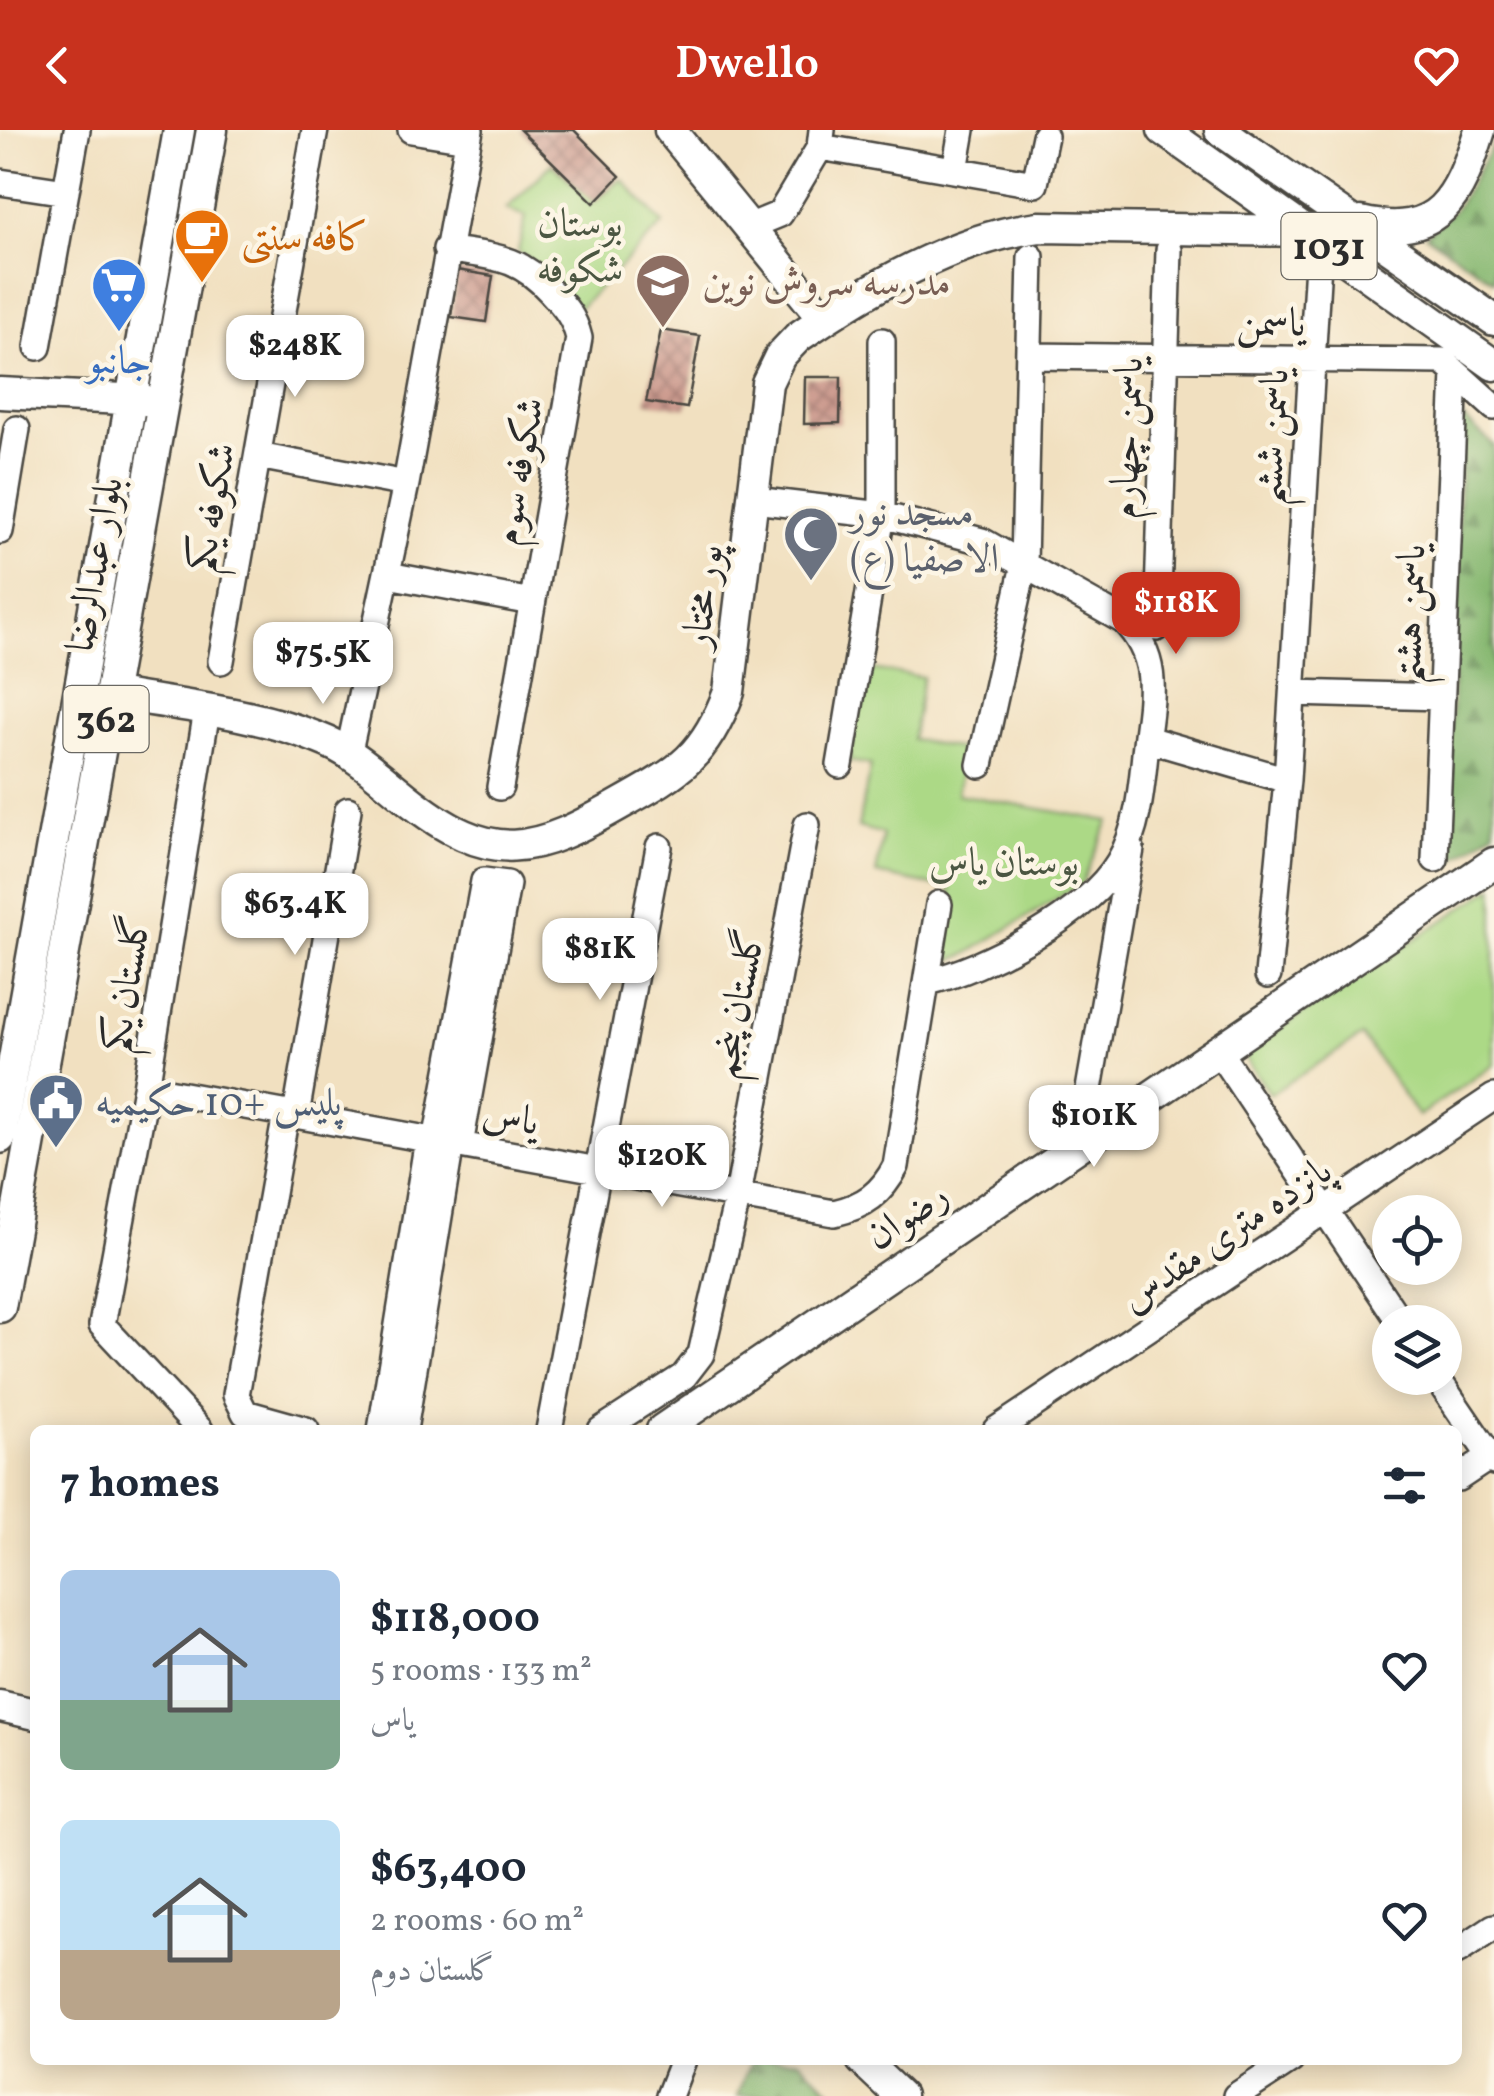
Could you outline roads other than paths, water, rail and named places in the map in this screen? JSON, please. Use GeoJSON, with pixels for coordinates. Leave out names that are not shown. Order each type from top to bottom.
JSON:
{"type":"FeatureCollection","features":[{"type":"Feature","properties":{"kind":"main road","name":"بلوار عبدالرضا"},"geometry":{"type":"LineString","coordinates":[[0,1138],[128,398],[179,130]]}},
{"type":"Feature","properties":{"kind":"main road","name":"بلوار عبدالرضا"},"geometry":{"type":"LineString","coordinates":[[0,1307],[212,130]]}},
{"type":"Feature","properties":{"kind":"main road"},"geometry":{"type":"LineString","coordinates":[[670,130],[824,319]]}},
{"type":"Feature","properties":{"kind":"main road","name":"1031"},"geometry":{"type":"LineString","coordinates":[[1163,130],[1494,365]]}},
{"type":"Feature","properties":{"kind":"main road","name":"1031"},"geometry":{"type":"LineString","coordinates":[[1220,130],[1494,320]]}},
{"type":"Feature","properties":{"kind":"main road"},"geometry":{"type":"LineString","coordinates":[[1348,219],[1394,230],[1426,223],[1446,204],[1465,176],[1480,130]]}},
{"type":"Feature","properties":{"kind":"main road","name":"پور مختار"},"geometry":{"type":"LineString","coordinates":[[111,693],[206,710],[313,736],[349,751],[408,800],[460,834],[491,846],[523,848],[565,836],[683,769],[705,746],[729,692],[767,383],[780,356],[824,319],[952,250],[997,232],[1039,227],[1306,231]]}},
{"type":"Feature","properties":{"kind":"main road"},"geometry":{"type":"LineString","coordinates":[[0,393],[128,398],[162,404]]}},
{"type":"Feature","properties":{"kind":"main road","name":"رضوان"},"geometry":{"type":"LineString","coordinates":[[669,1425],[1494,863]]}},
{"type":"Feature","properties":{"kind":"main road"},"geometry":{"type":"LineString","coordinates":[[0,1706],[30,1713]]}},
{"type":"Feature","properties":{"kind":"main road"},"geometry":{"type":"LineString","coordinates":[[0,1725],[30,1731]]}},
{"type":"Feature","properties":{"kind":"main road"},"geometry":{"type":"LineString","coordinates":[[845,2065],[877,2096]]}},
{"type":"Feature","properties":{"kind":"main road"},"geometry":{"type":"LineString","coordinates":[[867,2065],[900,2096]]}},
{"type":"Feature","properties":{"kind":"street"},"geometry":{"type":"LineString","coordinates":[[38,347],[77,130]]}},
{"type":"Feature","properties":{"kind":"street","name":"شکوفه یکم"},"geometry":{"type":"LineString","coordinates":[[221,661],[315,130]]}},
{"type":"Feature","properties":{"kind":"street"},"geometry":{"type":"LineString","coordinates":[[349,751],[406,484],[469,134],[411,130]]}},
{"type":"Feature","properties":{"kind":"street"},"geometry":{"type":"LineString","coordinates":[[955,170],[962,130]]}},
{"type":"Feature","properties":{"kind":"street"},"geometry":{"type":"LineString","coordinates":[[751,226],[780,214],[821,138],[955,170],[1035,184],[1045,136]]}},
{"type":"Feature","properties":{"kind":"street"},"geometry":{"type":"LineString","coordinates":[[0,182],[66,192]]}},
{"type":"Feature","properties":{"kind":"street","name":"شکوفه سوم"},"geometry":{"type":"LineString","coordinates":[[446,249],[520,263],[574,318],[579,338],[500,787]]}},
{"type":"Feature","properties":{"kind":"street","name":"یاسمن چهارم"},"geometry":{"type":"LineString","coordinates":[[1157,628],[1169,250]]}},
{"type":"Feature","properties":{"kind":"street"},"geometry":{"type":"LineString","coordinates":[[980,765],[1024,565],[1031,257]]}},
{"type":"Feature","properties":{"kind":"street","name":"یاسمن ششم"},"geometry":{"type":"LineString","coordinates":[[1268,975],[1287,780],[1318,263]]}},
{"type":"Feature","properties":{"kind":"street"},"geometry":{"type":"LineString","coordinates":[[840,765],[882,514],[882,341]]}},
{"type":"Feature","properties":{"kind":"street","name":"یاسمن"},"geometry":{"type":"LineString","coordinates":[[1029,356],[1443,361],[1494,407]]}},
{"type":"Feature","properties":{"kind":"street","name":"یاسمن هشتم"},"geometry":{"type":"LineString","coordinates":[[1435,860],[1455,372]]}},
{"type":"Feature","properties":{"kind":"street"},"geometry":{"type":"LineString","coordinates":[[0,531],[17,428]]}},
{"type":"Feature","properties":{"kind":"street"},"geometry":{"type":"LineString","coordinates":[[258,456],[406,484]]}},
{"type":"Feature","properties":{"kind":"street"},"geometry":{"type":"LineString","coordinates":[[754,500],[882,514],[982,541],[1124,621],[1139,637],[1154,677],[1136,818],[1088,1095]]}},
{"type":"Feature","properties":{"kind":"street"},"geometry":{"type":"LineString","coordinates":[[388,575],[532,602]]}},
{"type":"Feature","properties":{"kind":"street"},"geometry":{"type":"LineString","coordinates":[[1293,693],[1442,697]]}},
{"type":"Feature","properties":{"kind":"street","name":"گلستان یکم"},"geometry":{"type":"LineString","coordinates":[[195,1425],[102,1325],[146,1088],[206,710]]}},
{"type":"Feature","properties":{"kind":"street"},"geometry":{"type":"LineString","coordinates":[[1146,739],[1287,780]]}},
{"type":"Feature","properties":{"kind":"street"},"geometry":{"type":"LineString","coordinates":[[279,1425],[245,1414],[236,1396],[348,810]]}},
{"type":"Feature","properties":{"kind":"street"},"geometry":{"type":"LineString","coordinates":[[927,982],[968,972],[1090,898],[1120,862],[1136,818]]}},
{"type":"Feature","properties":{"kind":"street","name":"گلستان پنجم"},"geometry":{"type":"LineString","coordinates":[[609,1425],[684,1376],[700,1354],[738,1195],[807,825]]}},
{"type":"Feature","properties":{"kind":"street"},"geometry":{"type":"LineString","coordinates":[[549,1425],[659,848]]}},
{"type":"Feature","properties":{"kind":"street"},"geometry":{"type":"LineString","coordinates":[[382,1425],[495,882]]}},
{"type":"Feature","properties":{"kind":"street","name":"یاس"},"geometry":{"type":"LineString","coordinates":[[146,1088],[834,1213],[854,1208],[887,1184],[896,1166],[939,904]]}},
{"type":"Feature","properties":{"kind":"street"},"geometry":{"type":"LineString","coordinates":[[1217,1049],[1389,1305]]}},
{"type":"Feature","properties":{"kind":"street","name":"پانزده متری مقدس"},"geometry":{"type":"LineString","coordinates":[[1004,1425],[1494,1097]]}},
{"type":"Feature","properties":{"kind":"street"},"geometry":{"type":"LineString","coordinates":[[405,1425],[444,1142]]}},
{"type":"Feature","properties":{"kind":"street"},"geometry":{"type":"LineString","coordinates":[[1449,1395],[1493,1458],[1462,1476]]}},
{"type":"Feature","properties":{"kind":"street"},"geometry":{"type":"LineString","coordinates":[[1462,1948],[1494,1927]]}},
{"type":"Feature","properties":{"kind":"street"},"geometry":{"type":"LineString","coordinates":[[669,2096],[682,2065]]}},
{"type":"Feature","properties":{"kind":"street"},"geometry":{"type":"LineString","coordinates":[[1236,2096],[1283,2065]]}},
{"type":"Feature","properties":{"kind":"place","name":"کافه سنتی"},"geometry":{"type":"Point","coordinates":[202,285]}},
{"type":"Feature","properties":{"kind":"place","name":"مدرسه سروش نوین"},"geometry":{"type":"Point","coordinates":[663,330]}},
{"type":"Feature","properties":{"kind":"place","name":"جانبو"},"geometry":{"type":"Point","coordinates":[119,334]}},
{"type":"Feature","properties":{"kind":"place","name":"مسجد نور الاصفیا (ع)"},"geometry":{"type":"Point","coordinates":[811,583]}},
{"type":"Feature","properties":{"kind":"place","name":"پلیس +10 حکیمیه"},"geometry":{"type":"Point","coordinates":[56,1150]}},
{"type":"Feature","properties":{"kind":"park label","name":"بوستان شکوفه"},"geometry":{"type":"Point","coordinates":[580,245]}},
{"type":"Feature","properties":{"kind":"park label","name":"بوستان یاس"},"geometry":{"type":"Point","coordinates":[1004,861]}}]}
